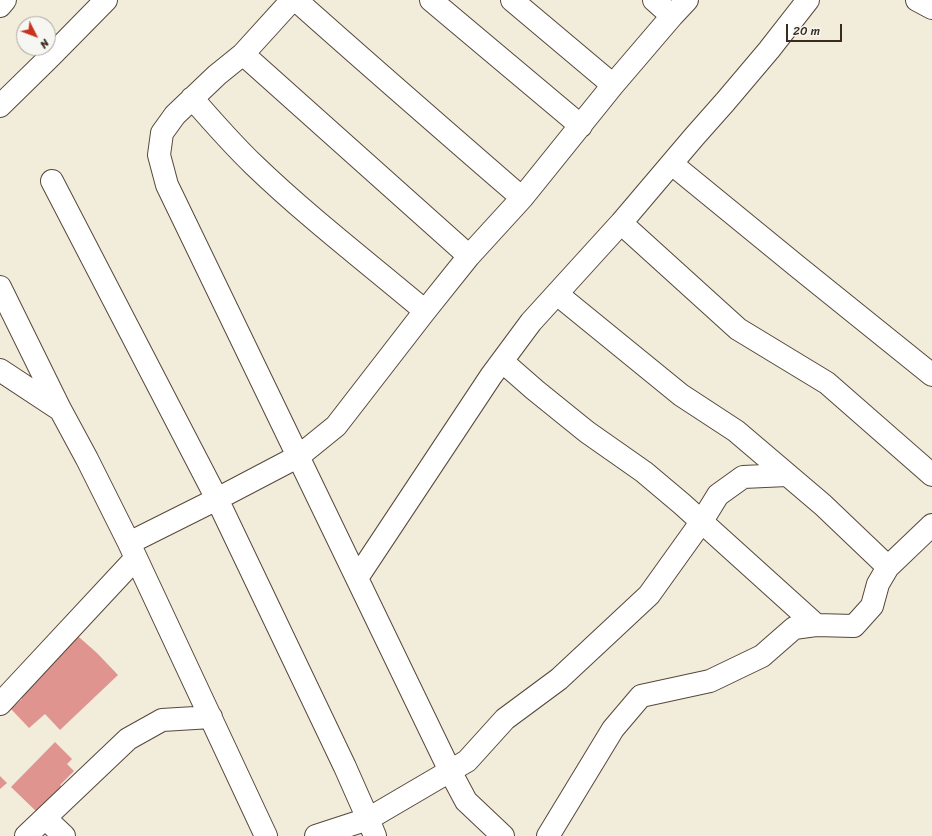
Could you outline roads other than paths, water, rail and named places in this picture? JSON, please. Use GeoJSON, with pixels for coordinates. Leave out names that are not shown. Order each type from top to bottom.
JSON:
{"type":"FeatureCollection","features":[{"type":"Feature","properties":{"kind":"street"},"geometry":{"type":"LineString","coordinates":[[0,6],[5,0]]}},
{"type":"Feature","properties":{"kind":"street"},"geometry":{"type":"LineString","coordinates":[[0,106],[106,0]]}},
{"type":"Feature","properties":{"kind":"street"},"geometry":{"type":"LineString","coordinates":[[292,0],[243,54],[192,98],[175,115],[162,133],[159,155],[167,185],[450,771],[466,800],[503,836]]}},
{"type":"Feature","properties":{"kind":"street"},"geometry":{"type":"LineString","coordinates":[[296,0],[398,91],[522,198]]}},
{"type":"Feature","properties":{"kind":"street"},"geometry":{"type":"LineString","coordinates":[[431,0],[581,126]]}},
{"type":"Feature","properties":{"kind":"street"},"geometry":{"type":"LineString","coordinates":[[512,0],[613,85]]}},
{"type":"Feature","properties":{"kind":"street"},"geometry":{"type":"LineString","coordinates":[[654,0],[672,16]]}},
{"type":"Feature","properties":{"kind":"street"},"geometry":{"type":"LineString","coordinates":[[0,704],[132,550],[217,499],[298,456],[336,426],[425,311],[470,256],[522,198],[613,85],[687,0]]}},
{"type":"Feature","properties":{"kind":"street"},"geometry":{"type":"LineString","coordinates":[[357,578],[476,399],[531,322],[621,223],[734,92],[808,0]]}},
{"type":"Feature","properties":{"kind":"street"},"geometry":{"type":"LineString","coordinates":[[917,0],[932,8]]}},
{"type":"Feature","properties":{"kind":"street"},"geometry":{"type":"LineString","coordinates":[[243,54],[470,256]]}},
{"type":"Feature","properties":{"kind":"street"},"geometry":{"type":"LineString","coordinates":[[192,98],[226,137],[254,165],[308,213],[425,311]]}},
{"type":"Feature","properties":{"kind":"street"},"geometry":{"type":"LineString","coordinates":[[672,164],[932,375]]}},
{"type":"Feature","properties":{"kind":"street"},"geometry":{"type":"LineString","coordinates":[[52,181],[217,499],[371,827]]}},
{"type":"Feature","properties":{"kind":"street"},"geometry":{"type":"LineString","coordinates":[[621,223],[738,329],[827,383],[932,475]]}},
{"type":"Feature","properties":{"kind":"street"},"geometry":{"type":"LineString","coordinates":[[0,288],[132,550],[266,836]]}},
{"type":"Feature","properties":{"kind":"street"},"geometry":{"type":"LineString","coordinates":[[557,294],[680,395],[736,431],[823,505],[888,567]]}},
{"type":"Feature","properties":{"kind":"street"},"geometry":{"type":"LineString","coordinates":[[503,362],[535,390],[593,436],[644,472],[702,521],[816,625]]}},
{"type":"Feature","properties":{"kind":"street"},"geometry":{"type":"LineString","coordinates":[[0,370],[60,409]]}},
{"type":"Feature","properties":{"kind":"street"},"geometry":{"type":"LineString","coordinates":[[316,836],[371,827],[450,771],[467,761],[505,719],[559,679],[649,595],[702,521],[718,494],[743,477],[787,475]]}},
{"type":"Feature","properties":{"kind":"street"},"geometry":{"type":"LineString","coordinates":[[548,836],[612,729],[641,696],[710,681],[762,656],[794,628],[816,625],[854,626],[872,606],[878,584],[888,567],[932,525]]}},
{"type":"Feature","properties":{"kind":"street"},"geometry":{"type":"LineString","coordinates":[[26,836],[128,739],[162,720],[211,717]]}},
{"type":"Feature","properties":{"kind":"street"},"geometry":{"type":"LineString","coordinates":[[45,818],[64,836]]}}]}
